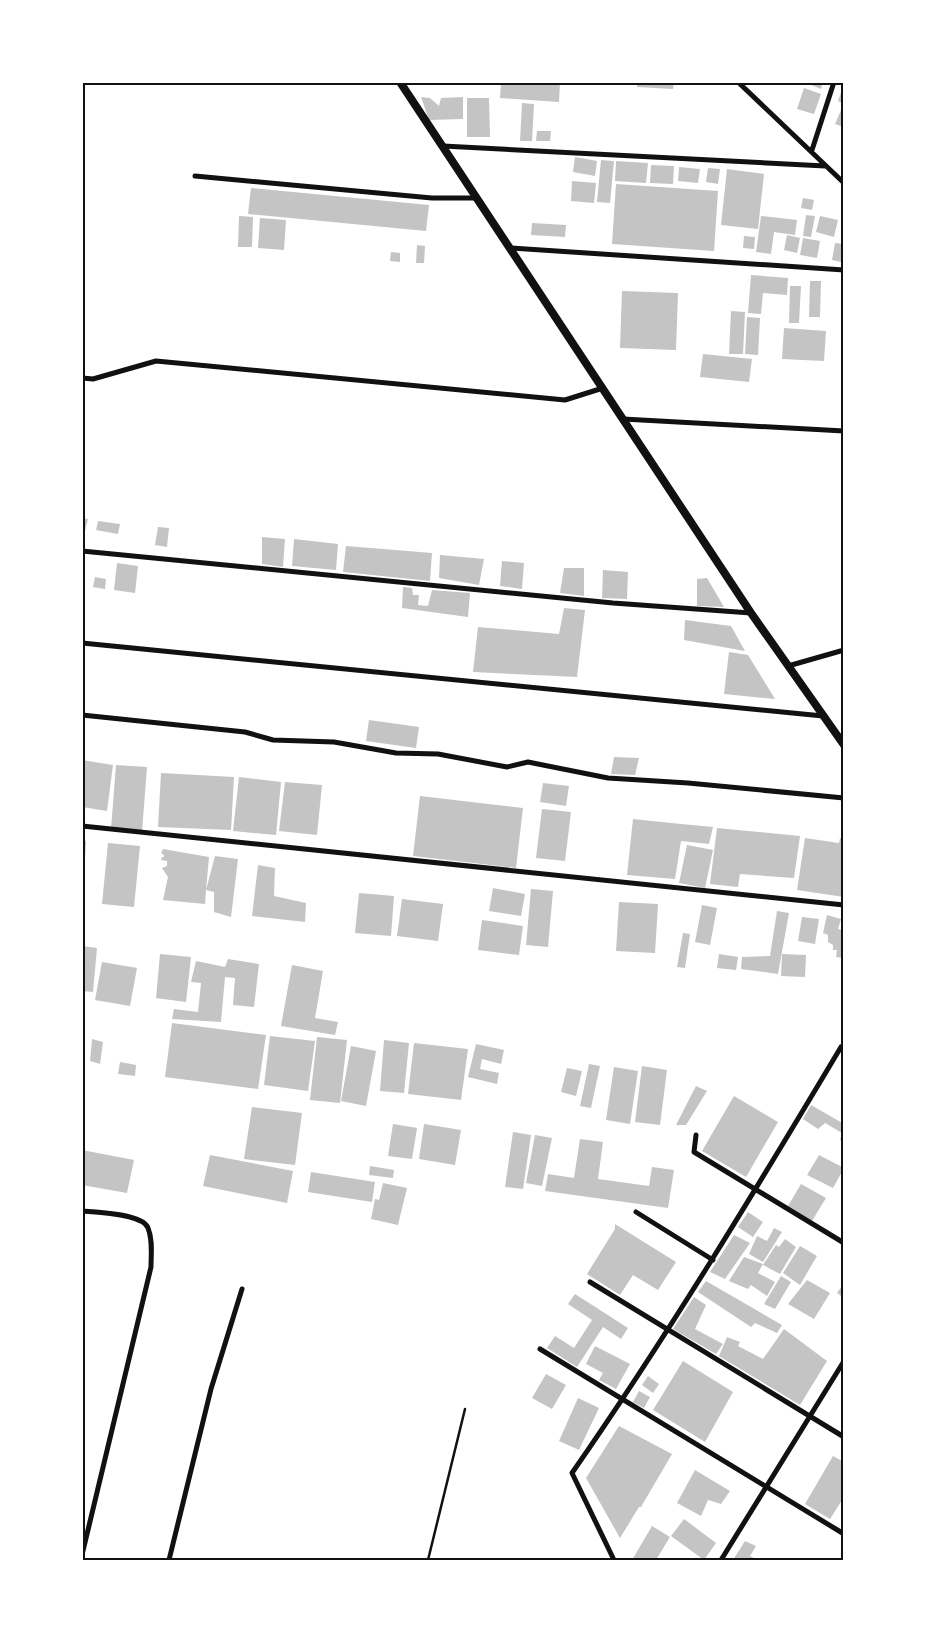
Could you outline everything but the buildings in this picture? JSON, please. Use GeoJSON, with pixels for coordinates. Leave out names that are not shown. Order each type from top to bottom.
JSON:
{"type":"FeatureCollection","features":[{"type":"Feature","properties":{"kind":"main road"},"geometry":{"type":"LineString","coordinates":[[400,82],[751,613],[844,745]]}},
{"type":"Feature","properties":{"kind":"street"},"geometry":{"type":"LineString","coordinates":[[738,82],[844,182]]}},
{"type":"Feature","properties":{"kind":"street"},"geometry":{"type":"LineString","coordinates":[[812,150],[834,82]]}},
{"type":"Feature","properties":{"kind":"street"},"geometry":{"type":"LineString","coordinates":[[443,146],[825,166]]}},
{"type":"Feature","properties":{"kind":"street"},"geometry":{"type":"LineString","coordinates":[[195,176],[432,198],[478,198]]}},
{"type":"Feature","properties":{"kind":"street"},"geometry":{"type":"LineString","coordinates":[[511,248],[844,270]]}},
{"type":"Feature","properties":{"kind":"street"},"geometry":{"type":"LineString","coordinates":[[82,378],[93,379],[156,362],[566,400],[603,388]]}},
{"type":"Feature","properties":{"kind":"street"},"geometry":{"type":"LineString","coordinates":[[623,419],[844,431]]}},
{"type":"Feature","properties":{"kind":"street"},"geometry":{"type":"LineString","coordinates":[[82,551],[603,602],[751,613]]}},
{"type":"Feature","properties":{"kind":"street"},"geometry":{"type":"LineString","coordinates":[[82,643],[823,716]]}},
{"type":"Feature","properties":{"kind":"street"},"geometry":{"type":"LineString","coordinates":[[788,666],[844,650]]}},
{"type":"Feature","properties":{"kind":"street"},"geometry":{"type":"LineString","coordinates":[[82,715],[245,732],[273,740],[334,742],[396,753],[438,754],[507,767],[528,762],[608,778],[688,783],[844,798]]}},
{"type":"Feature","properties":{"kind":"street"},"geometry":{"type":"LineString","coordinates":[[82,826],[844,905]]}},
{"type":"Feature","properties":{"kind":"street"},"geometry":{"type":"LineString","coordinates":[[614,1560],[572,1473],[623,1399],[666,1329],[713,1260],[841,1047],[844,1049]]}},
{"type":"Feature","properties":{"kind":"street"},"geometry":{"type":"LineString","coordinates":[[696,1135],[694,1152],[844,1242]]}},
{"type":"Feature","properties":{"kind":"street"},"geometry":{"type":"LineString","coordinates":[[82,1211],[140,1220],[148,1226],[151,1240],[151,1267],[82,1556]]}},
{"type":"Feature","properties":{"kind":"street"},"geometry":{"type":"LineString","coordinates":[[636,1212],[713,1260]]}},
{"type":"Feature","properties":{"kind":"street"},"geometry":{"type":"LineString","coordinates":[[590,1282],[844,1437]]}},
{"type":"Feature","properties":{"kind":"street"},"geometry":{"type":"LineString","coordinates":[[169,1560],[211,1389],[242,1289]]}},
{"type":"Feature","properties":{"kind":"street"},"geometry":{"type":"LineString","coordinates":[[540,1349],[844,1534]]}},
{"type":"Feature","properties":{"kind":"street"},"geometry":{"type":"LineString","coordinates":[[723,1560],[844,1361]]}},
{"type":"Feature","properties":{"kind":"path"},"geometry":{"type":"LineString","coordinates":[[428,1560],[465,1409]]}}]}
